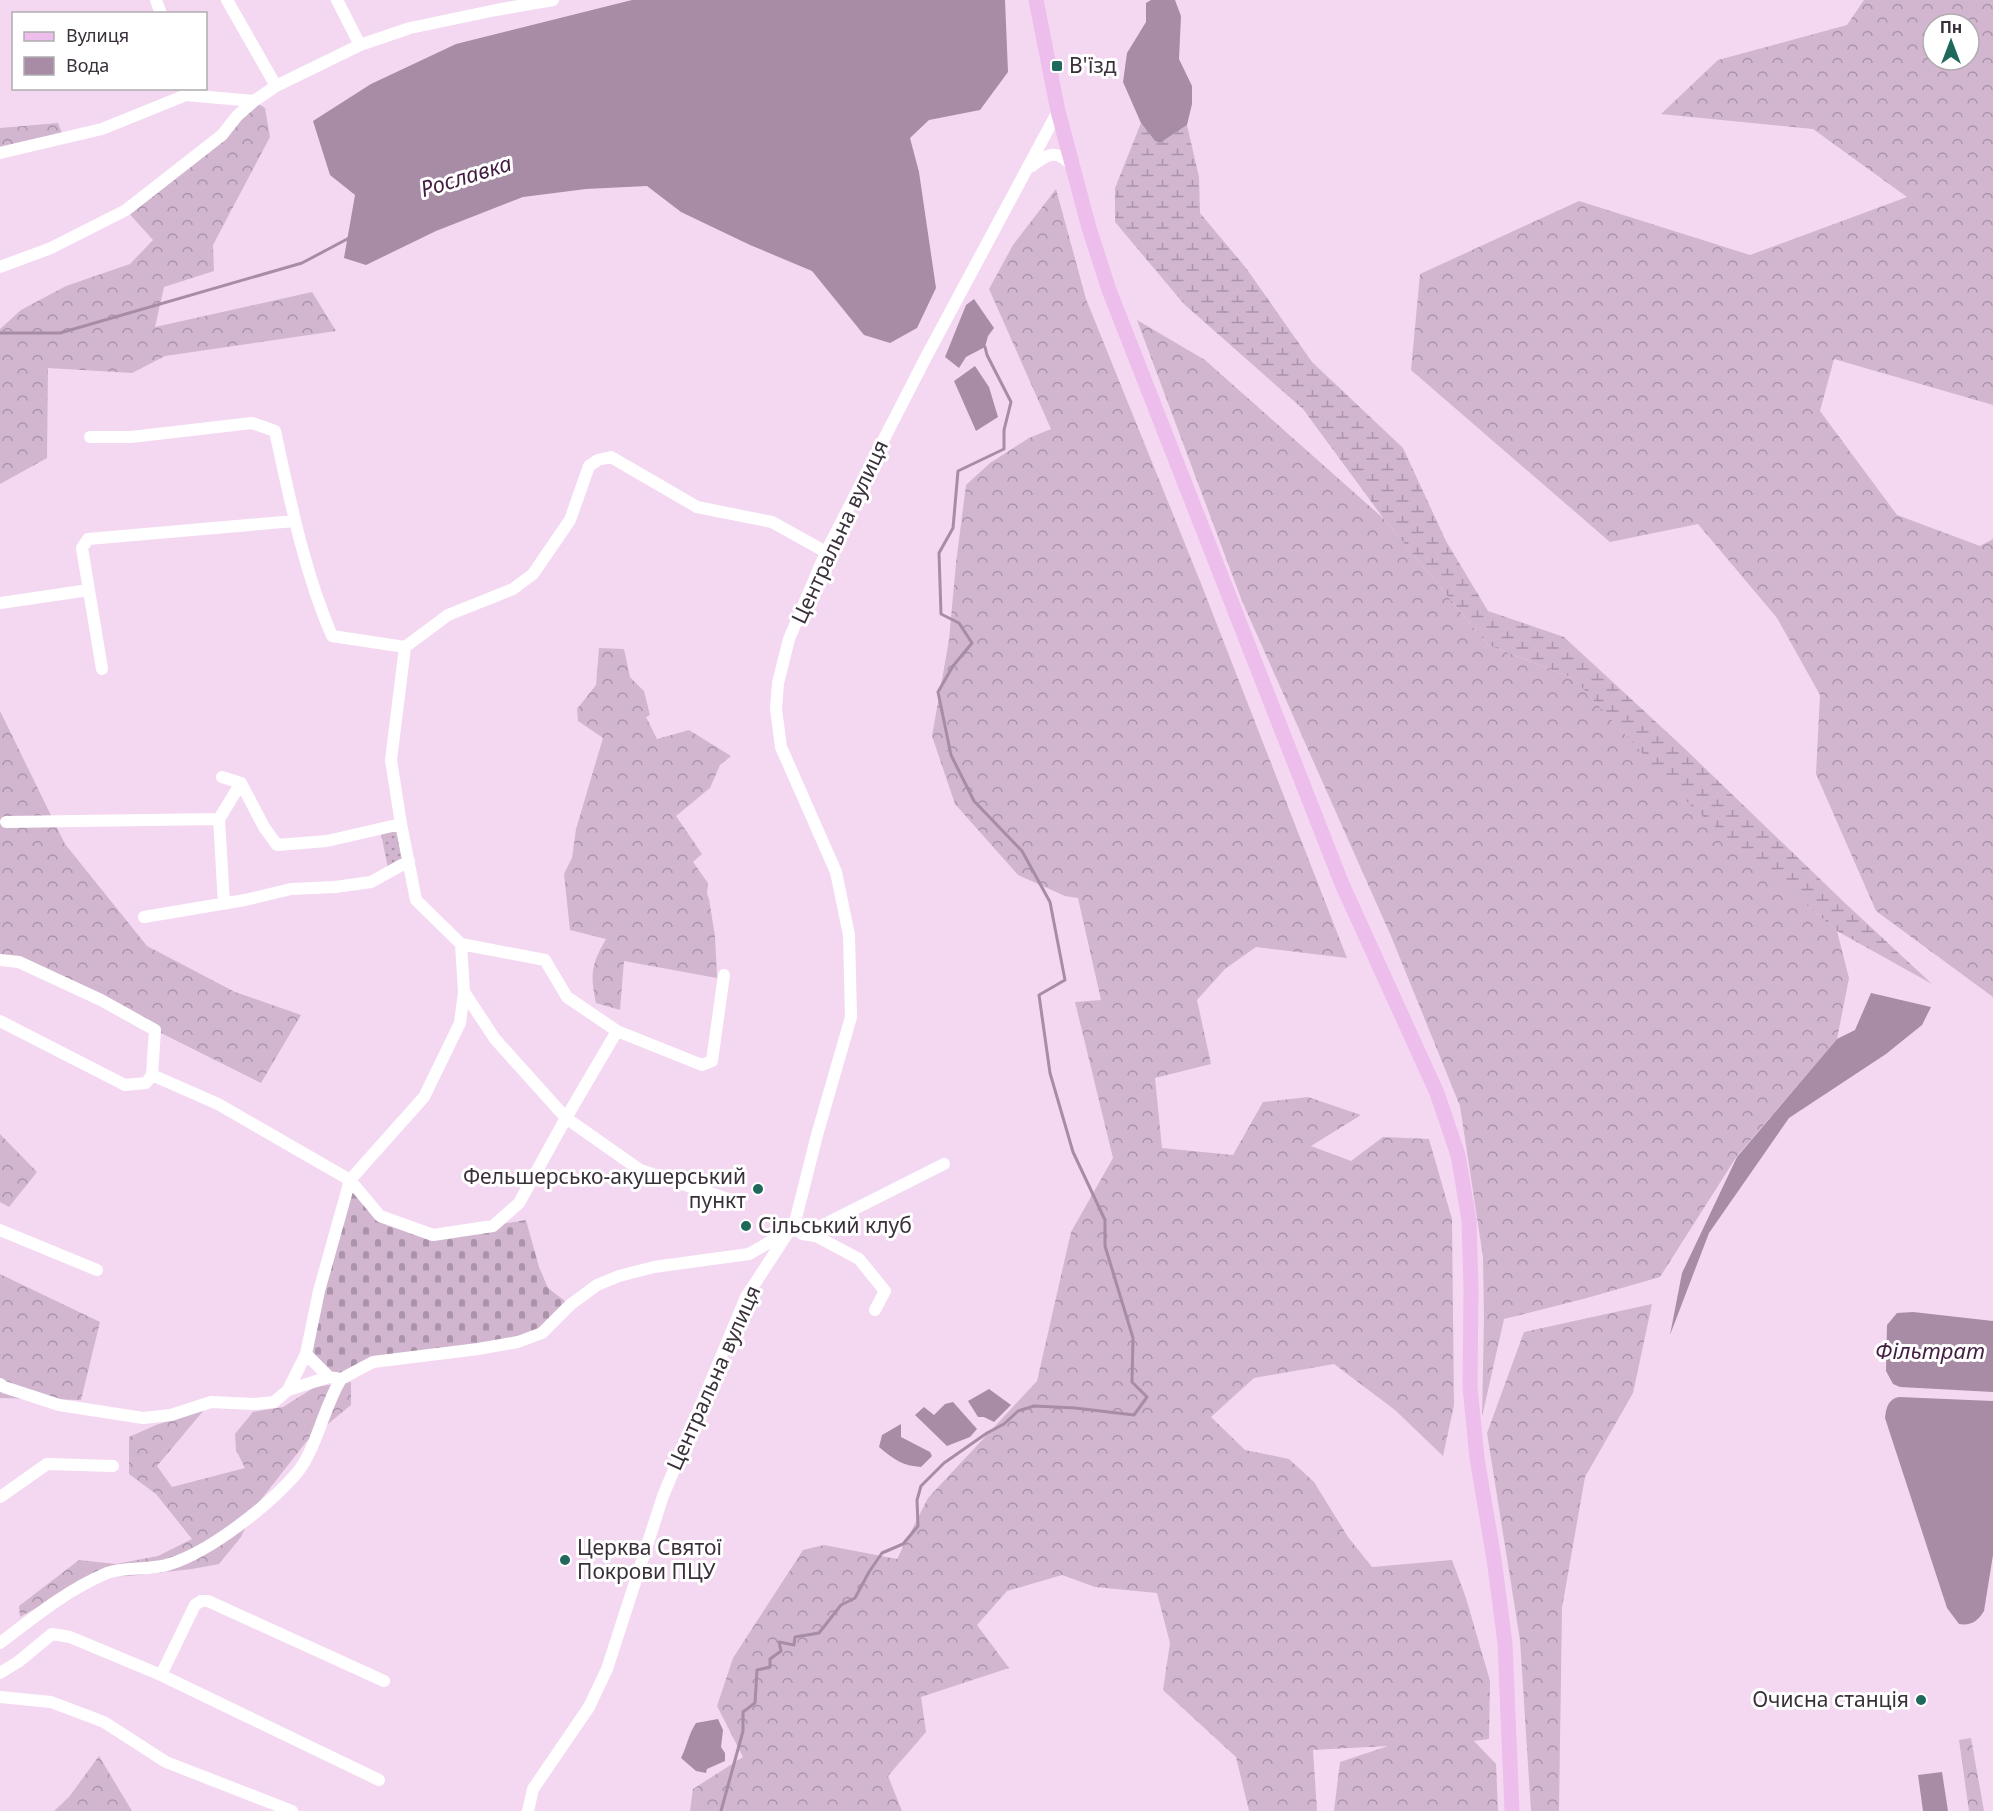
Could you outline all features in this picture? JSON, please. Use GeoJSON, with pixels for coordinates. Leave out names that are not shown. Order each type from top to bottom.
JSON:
{"type":"FeatureCollection","features":[{"type":"Feature","properties":{"kind":"main road"},"geometry":{"type":"LineString","coordinates":[[1036,0],[1058,111],[1072,166],[1089,228],[1118,312],[1342,884],[1437,1093],[1458,1155],[1470,1220],[1470,1387],[1477,1458],[1505,1643],[1512,1811]]}},
{"type":"Feature","properties":{"kind":"street"},"geometry":{"type":"LineString","coordinates":[[226,0],[276,86]]}},
{"type":"Feature","properties":{"kind":"street"},"geometry":{"type":"LineString","coordinates":[[337,0],[360,45]]}},
{"type":"Feature","properties":{"kind":"street"},"geometry":{"type":"LineString","coordinates":[[0,267],[51,248],[126,210],[222,135],[237,116],[254,101],[276,86],[360,45],[410,28],[553,0]]}},
{"type":"Feature","properties":{"kind":"street"},"geometry":{"type":"LineString","coordinates":[[0,153],[102,129],[186,92],[254,101]]}},
{"type":"Feature","properties":{"kind":"street","name":"Центральна вулиця"},"geometry":{"type":"LineString","coordinates":[[528,1811],[533,1789],[589,1707],[607,1669],[663,1496],[746,1297],[795,1222],[851,1017],[849,935],[836,872],[781,747],[777,710],[778,683],[789,639],[826,552],[925,359],[1058,111]]}},
{"type":"Feature","properties":{"kind":"street"},"geometry":{"type":"LineString","coordinates":[[1026,170],[1043,157],[1055,154],[1064,157],[1072,166]]}},
{"type":"Feature","properties":{"kind":"street"},"geometry":{"type":"LineString","coordinates":[[90,437],[131,437],[252,423],[275,431],[295,521],[321,610],[332,636],[405,647],[448,615],[513,589],[533,574],[570,520],[589,466],[597,460],[611,457],[697,507],[772,522],[826,552]]}},
{"type":"Feature","properties":{"kind":"street"},"geometry":{"type":"LineString","coordinates":[[102,669],[82,548],[88,539],[295,521]]}},
{"type":"Feature","properties":{"kind":"street"},"geometry":{"type":"LineString","coordinates":[[0,603],[89,590]]}},
{"type":"Feature","properties":{"kind":"street"},"geometry":{"type":"LineString","coordinates":[[405,647],[391,760],[416,900],[461,944],[545,960],[567,997],[617,1031],[702,1065],[712,1061],[724,975]]}},
{"type":"Feature","properties":{"kind":"street"},"geometry":{"type":"LineString","coordinates":[[222,777],[241,783],[264,827],[278,845],[327,841],[401,824]]}},
{"type":"Feature","properties":{"kind":"street"},"geometry":{"type":"LineString","coordinates":[[224,904],[219,819],[241,783]]}},
{"type":"Feature","properties":{"kind":"street"},"geometry":{"type":"LineString","coordinates":[[6,822],[219,819]]}},
{"type":"Feature","properties":{"kind":"street"},"geometry":{"type":"LineString","coordinates":[[144,917],[224,904],[291,889],[335,887],[371,882],[409,861]]}},
{"type":"Feature","properties":{"kind":"street"},"geometry":{"type":"LineString","coordinates":[[0,1384],[60,1405],[143,1418],[171,1415],[211,1402],[254,1404],[274,1402],[288,1390],[306,1354],[319,1291],[350,1180],[424,1097],[460,1023],[464,992],[461,944]]}},
{"type":"Feature","properties":{"kind":"street"},"geometry":{"type":"LineString","coordinates":[[0,960],[19,962],[101,1000],[155,1030],[152,1075],[146,1083],[126,1085],[0,1021]]}},
{"type":"Feature","properties":{"kind":"street"},"geometry":{"type":"LineString","coordinates":[[464,992],[495,1039],[566,1118],[640,1170],[731,1200]]}},
{"type":"Feature","properties":{"kind":"street"},"geometry":{"type":"LineString","coordinates":[[152,1075],[218,1104],[350,1180],[380,1216],[433,1235],[493,1226],[519,1203],[617,1031]]}},
{"type":"Feature","properties":{"kind":"street"},"geometry":{"type":"LineString","coordinates":[[288,1390],[335,1378],[372,1362],[518,1342],[542,1332],[570,1305],[597,1285],[619,1276],[654,1267],[749,1254],[789,1231],[815,1229],[944,1164]]}},
{"type":"Feature","properties":{"kind":"street"},"geometry":{"type":"LineString","coordinates":[[0,1230],[97,1270]]}},
{"type":"Feature","properties":{"kind":"street"},"geometry":{"type":"LineString","coordinates":[[789,1231],[816,1236],[859,1259],[885,1291],[875,1310]]}},
{"type":"Feature","properties":{"kind":"street"},"geometry":{"type":"LineString","coordinates":[[306,1354],[335,1378]]}},
{"type":"Feature","properties":{"kind":"street"},"geometry":{"type":"LineString","coordinates":[[0,1644],[49,1606],[110,1572],[148,1569],[170,1564],[199,1552],[223,1537],[272,1498],[297,1472],[308,1453],[334,1390],[335,1378]]}},
{"type":"Feature","properties":{"kind":"street"},"geometry":{"type":"LineString","coordinates":[[0,1497],[47,1464],[113,1466]]}},
{"type":"Feature","properties":{"kind":"street"},"geometry":{"type":"LineString","coordinates":[[161,1675],[195,1605],[201,1601],[208,1601],[384,1681]]}},
{"type":"Feature","properties":{"kind":"street"},"geometry":{"type":"LineString","coordinates":[[0,1673],[18,1662],[52,1634],[70,1636],[161,1675],[379,1780]]}},
{"type":"Feature","properties":{"kind":"street"},"geometry":{"type":"LineString","coordinates":[[0,1697],[51,1702],[104,1722],[166,1762],[292,1811]]}},
{"type":"Feature","properties":{"kind":"green space"},"geometry":{"type":"Polygon","coordinates":[[[1864,0],[1993,0],[1993,405],[1834,359],[1820,411],[1897,515],[1980,546],[1993,539],[1993,997],[1876,911],[1816,774],[1820,695],[1777,618],[1698,524],[1610,542],[1411,370],[1420,274],[1579,201],[1750,255],[1907,197],[1813,129],[1661,114],[1718,60],[1847,25],[1864,0]]]}},
{"type":"Feature","properties":{"kind":"green space"},"geometry":{"type":"Polygon","coordinates":[[[254,101],[265,108],[270,137],[213,245],[214,271],[164,287],[155,327],[312,292],[336,331],[165,356],[132,373],[48,368],[47,458],[0,484],[0,329],[21,310],[66,286],[130,264],[153,240],[126,210],[254,101]]]}},
{"type":"Feature","properties":{"kind":"green space"},"geometry":{"type":"Polygon","coordinates":[[[58,123],[62,133],[0,148],[0,128],[58,123]]]}},
{"type":"Feature","properties":{"kind":"green space"},"geometry":{"type":"Polygon","coordinates":[[[1141,123],[1155,141],[1160,143],[1187,125],[1199,177],[1200,213],[1246,268],[1312,362],[1403,448],[1446,541],[1488,611],[1564,637],[1932,984],[1837,931],[1692,807],[1573,678],[1488,645],[1384,519],[1303,409],[1184,304],[1115,222],[1115,188],[1141,123]]]}},
{"type":"Feature","properties":{"kind":"green space"},"geometry":{"type":"Polygon","coordinates":[[[1056,189],[1086,299],[1200,581],[1347,958],[1256,947],[1225,969],[1197,1000],[1211,1064],[1155,1078],[1162,1148],[1233,1155],[1263,1102],[1308,1097],[1361,1115],[1311,1146],[1351,1161],[1383,1137],[1429,1139],[1452,1219],[1454,1405],[1443,1456],[1395,1410],[1334,1364],[1254,1378],[1211,1417],[1245,1450],[1289,1459],[1314,1482],[1348,1537],[1372,1567],[1452,1560],[1466,1598],[1490,1681],[1489,1739],[1474,1741],[1496,1764],[1498,1811],[1334,1811],[1340,1762],[1388,1746],[1313,1750],[1317,1811],[1249,1811],[1236,1757],[1163,1690],[1170,1643],[1157,1593],[1095,1587],[1062,1575],[1007,1591],[977,1625],[1009,1668],[921,1697],[926,1732],[888,1776],[902,1811],[690,1811],[693,1789],[743,1757],[717,1706],[733,1658],[803,1550],[824,1545],[897,1559],[928,1498],[1037,1381],[1071,1232],[1113,1158],[1075,1002],[1101,1000],[1078,898],[1065,896],[1018,875],[955,804],[932,736],[949,640],[966,485],[990,463],[1029,438],[1051,429],[989,289],[1013,245],[1056,189]]]}},
{"type":"Feature","properties":{"kind":"green space"},"geometry":{"type":"Polygon","coordinates":[[[1137,320],[1205,360],[1384,519],[1488,645],[1573,678],[1693,807],[1837,931],[1849,978],[1837,1039],[1737,1156],[1660,1277],[1504,1319],[1482,1417],[1483,1257],[1460,1106],[1391,936],[1242,601],[1137,320]]]}},
{"type":"Feature","properties":{"kind":"green space"},"geometry":{"type":"Polygon","coordinates":[[[599,648],[624,649],[630,677],[644,691],[650,715],[646,717],[657,739],[689,730],[731,756],[720,765],[710,788],[676,816],[702,854],[693,862],[708,883],[707,894],[715,936],[717,978],[624,961],[620,1010],[596,1003],[593,970],[606,939],[570,930],[564,874],[572,858],[576,829],[603,738],[578,721],[577,709],[596,685],[599,648]]]}},
{"type":"Feature","properties":{"kind":"green space"},"geometry":{"type":"Polygon","coordinates":[[[0,711],[65,844],[147,946],[235,992],[301,1015],[261,1083],[101,1000],[0,960],[0,711]]]}},
{"type":"Feature","properties":{"kind":"green space"},"geometry":{"type":"Polygon","coordinates":[[[401,824],[409,861],[389,873],[380,829],[401,824]]]}},
{"type":"Feature","properties":{"kind":"green space"},"geometry":{"type":"Polygon","coordinates":[[[0,1134],[37,1172],[9,1207],[0,1202],[0,1134]]]}},
{"type":"Feature","properties":{"kind":"green space"},"geometry":{"type":"Polygon","coordinates":[[[350,1180],[380,1216],[433,1235],[526,1220],[539,1267],[548,1288],[570,1305],[542,1333],[373,1362],[341,1379],[306,1354],[350,1180]]]}},
{"type":"Feature","properties":{"kind":"green space"},"geometry":{"type":"Polygon","coordinates":[[[0,1274],[100,1322],[81,1400],[0,1398],[0,1274]]]}},
{"type":"Feature","properties":{"kind":"green space"},"geometry":{"type":"Polygon","coordinates":[[[1652,1304],[1633,1393],[1585,1477],[1562,1608],[1559,1811],[1531,1811],[1520,1640],[1487,1433],[1524,1332],[1652,1304]]]}},
{"type":"Feature","properties":{"kind":"green space"},"geometry":{"type":"Polygon","coordinates":[[[351,1382],[351,1405],[306,1442],[256,1506],[241,1537],[219,1564],[129,1576],[92,1577],[20,1617],[19,1606],[79,1560],[116,1564],[158,1556],[192,1539],[156,1494],[129,1474],[129,1437],[156,1425],[204,1410],[157,1466],[172,1487],[245,1468],[236,1450],[235,1434],[253,1412],[283,1407],[315,1387],[351,1382]]]}},
{"type":"Feature","properties":{"kind":"green space"},"geometry":{"type":"Polygon","coordinates":[[[1971,1738],[1984,1811],[1969,1811],[1959,1740],[1971,1738]]]}},
{"type":"Feature","properties":{"kind":"green space"},"geometry":{"type":"Polygon","coordinates":[[[99,1756],[132,1811],[54,1811],[69,1797],[99,1756]]]}},
{"type":"Feature","properties":{"kind":"water"},"geometry":{"type":"Polygon","coordinates":[[[632,0],[1005,0],[1008,72],[980,110],[929,120],[910,138],[919,172],[936,288],[917,328],[890,343],[864,335],[812,271],[681,212],[647,186],[586,189],[523,197],[436,231],[366,265],[344,258],[355,195],[330,175],[313,121],[371,84],[456,44],[632,0]]]}},
{"type":"Feature","properties":{"kind":"water"},"geometry":{"type":"Polygon","coordinates":[[[1151,0],[1175,0],[1181,16],[1179,59],[1192,86],[1192,104],[1187,125],[1160,143],[1155,141],[1141,123],[1123,82],[1127,53],[1146,22],[1146,3],[1151,0]]]}},
{"type":"Feature","properties":{"kind":"water"},"geometry":{"type":"Polygon","coordinates":[[[974,299],[994,328],[988,336],[985,347],[966,357],[959,368],[945,357],[966,305],[974,299]]]}},
{"type":"Feature","properties":{"kind":"water"},"geometry":{"type":"Polygon","coordinates":[[[975,366],[989,387],[998,417],[976,431],[954,381],[975,366]]]}},
{"type":"Feature","properties":{"kind":"water"},"geometry":{"type":"Polygon","coordinates":[[[1871,993],[1931,1007],[1922,1025],[1886,1054],[1789,1118],[1709,1233],[1670,1335],[1682,1273],[1737,1157],[1837,1039],[1855,1030],[1871,993]]]}},
{"type":"Feature","properties":{"kind":"water","name":"Фільтрат"},"geometry":{"type":"Polygon","coordinates":[[[1913,1312],[1993,1321],[1993,1392],[1900,1387],[1893,1384],[1886,1371],[1887,1325],[1897,1313],[1913,1312]]]}},
{"type":"Feature","properties":{"kind":"water"},"geometry":{"type":"Polygon","coordinates":[[[989,1389],[1011,1405],[994,1422],[978,1417],[968,1401],[989,1389]]]}},
{"type":"Feature","properties":{"kind":"water"},"geometry":{"type":"Polygon","coordinates":[[[1899,1397],[1993,1401],[1993,1555],[1984,1611],[1977,1620],[1971,1623],[1959,1624],[1947,1608],[1885,1418],[1888,1404],[1899,1397]]]}},
{"type":"Feature","properties":{"kind":"water"},"geometry":{"type":"Polygon","coordinates":[[[953,1402],[977,1429],[970,1437],[947,1446],[915,1415],[924,1407],[934,1415],[945,1404],[953,1402]]]}},
{"type":"Feature","properties":{"kind":"water"},"geometry":{"type":"Polygon","coordinates":[[[901,1424],[901,1437],[930,1452],[932,1456],[921,1467],[898,1461],[879,1447],[882,1435],[901,1424]]]}},
{"type":"Feature","properties":{"kind":"water"},"geometry":{"type":"Polygon","coordinates":[[[718,1719],[723,1730],[721,1747],[725,1753],[725,1761],[707,1769],[706,1773],[696,1771],[681,1758],[692,1731],[696,1723],[718,1719]]]}},
{"type":"Feature","properties":{"kind":"water"},"geometry":{"type":"Polygon","coordinates":[[[1942,1772],[1948,1811],[1923,1811],[1918,1775],[1942,1772]]]}},
{"type":"Feature","properties":{"kind":"waterway","name":"Рославка"},"geometry":{"type":"LineString","coordinates":[[0,333],[60,333],[302,263],[351,237]]}},
{"type":"Feature","properties":{"kind":"waterway"},"geometry":{"type":"LineString","coordinates":[[721,1811],[743,1731],[743,1712],[755,1703],[757,1670],[770,1667],[770,1659],[781,1651],[779,1642],[794,1645],[795,1637],[819,1633],[841,1605],[855,1598],[882,1553],[903,1544],[918,1526],[917,1500],[921,1486],[944,1463],[1004,1424],[1018,1411],[1034,1406],[1134,1415],[1147,1397],[1132,1382],[1133,1338],[1105,1246],[1105,1220],[1073,1152],[1050,1073],[1039,995],[1065,980],[1050,902],[1022,851],[974,801],[951,755],[938,692],[953,666],[972,643],[959,623],[941,614],[939,553],[953,528],[958,471],[1004,449],[1004,430],[1011,402],[985,347]]}},
{"type":"Feature","properties":{"kind":"place","name":"В'їзд"},"geometry":{"type":"Point","coordinates":[1057,66]}},
{"type":"Feature","properties":{"kind":"place","name":"Фельшерсько-акушерський пункт"},"geometry":{"type":"Point","coordinates":[758,1189]}},
{"type":"Feature","properties":{"kind":"place","name":"Сільський клуб"},"geometry":{"type":"Point","coordinates":[746,1226]}},
{"type":"Feature","properties":{"kind":"place","name":"Церква Святої Покрови ПЦУ"},"geometry":{"type":"Point","coordinates":[565,1560]}},
{"type":"Feature","properties":{"kind":"place","name":"Очисна станція"},"geometry":{"type":"Point","coordinates":[1921,1700]}}]}
